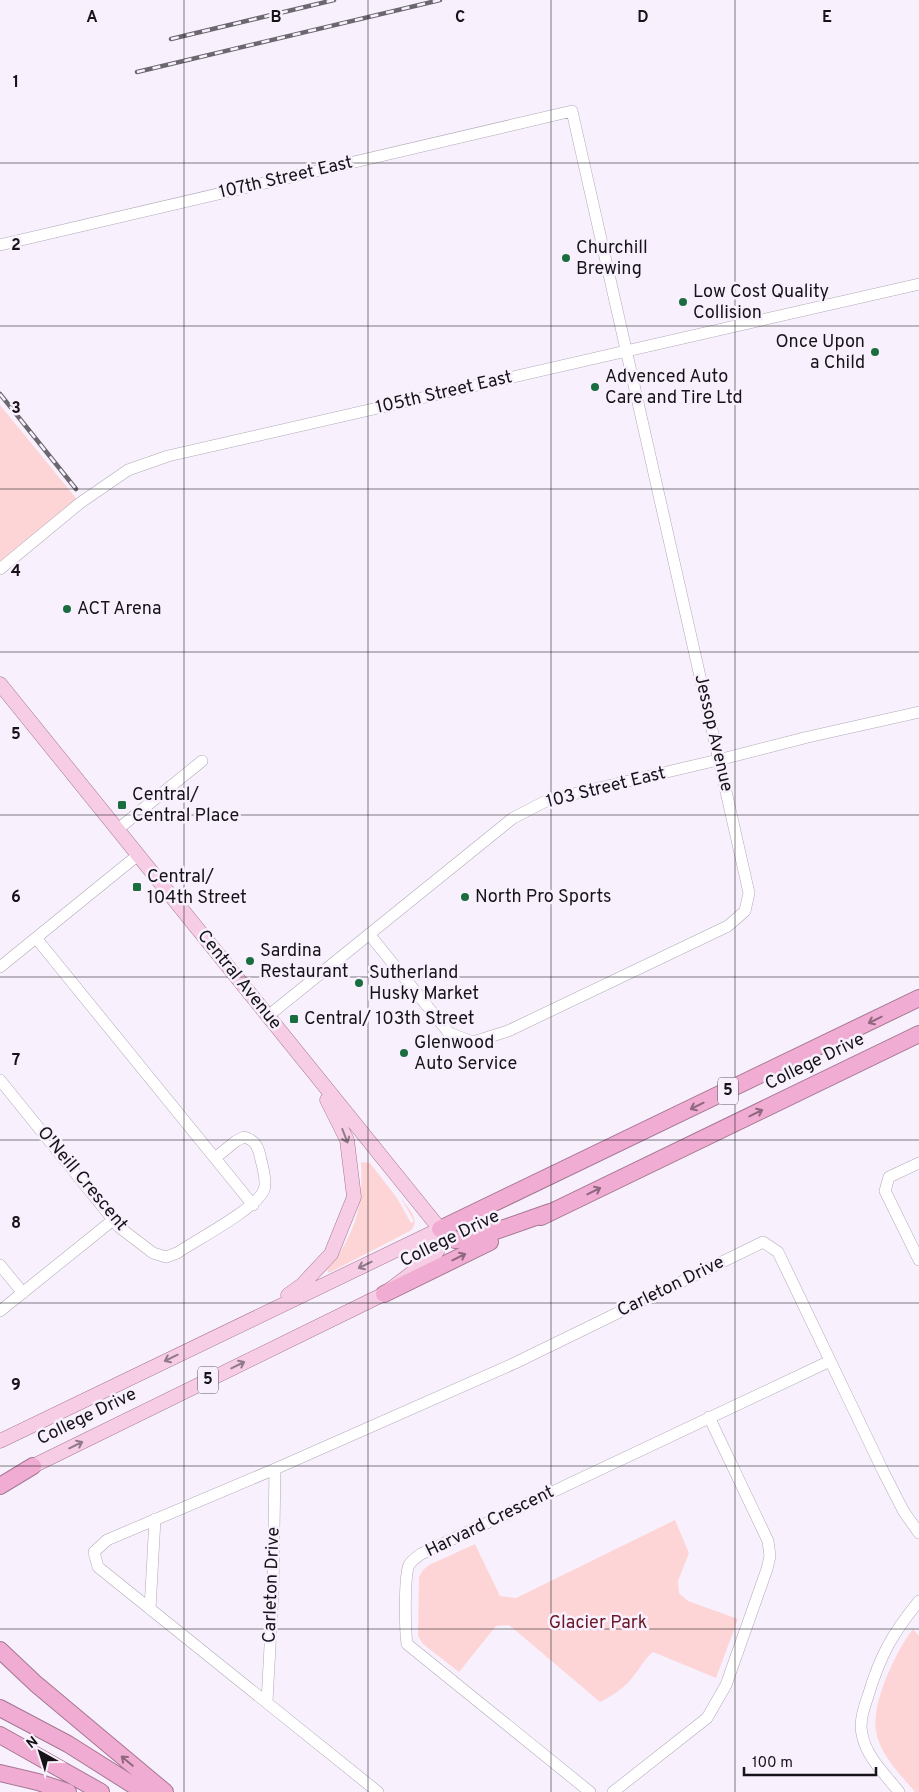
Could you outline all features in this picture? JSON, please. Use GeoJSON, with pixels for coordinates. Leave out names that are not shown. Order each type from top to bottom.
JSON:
{"type":"FeatureCollection","features":[{"type":"Feature","properties":{"kind":"highway","name":"College Drive"},"geometry":{"type":"LineString","coordinates":[[440,1229],[919,998]]}},
{"type":"Feature","properties":{"kind":"highway","name":"College Drive"},"geometry":{"type":"LineString","coordinates":[[384,1294],[919,1034]]}},
{"type":"Feature","properties":{"kind":"highway"},"geometry":{"type":"LineString","coordinates":[[440,1229],[455,1240],[470,1240],[550,1212]]}},
{"type":"Feature","properties":{"kind":"highway"},"geometry":{"type":"LineString","coordinates":[[0,1484],[33,1466]]}},
{"type":"Feature","properties":{"kind":"highway"},"geometry":{"type":"LineString","coordinates":[[0,1650],[36,1684],[164,1792]]}},
{"type":"Feature","properties":{"kind":"highway"},"geometry":{"type":"LineString","coordinates":[[0,1708],[68,1744],[144,1792]]}},
{"type":"Feature","properties":{"kind":"highway"},"geometry":{"type":"LineString","coordinates":[[0,1735],[101,1792]]}},
{"type":"Feature","properties":{"kind":"highway"},"geometry":{"type":"LineString","coordinates":[[0,1773],[38,1782],[68,1792]]}},
{"type":"Feature","properties":{"kind":"main road","name":"Central Avenue"},"geometry":{"type":"LineString","coordinates":[[0,684],[440,1229]]}},
{"type":"Feature","properties":{"kind":"main road"},"geometry":{"type":"LineString","coordinates":[[247,1322],[302,1285],[331,1254],[354,1197],[347,1140],[316,1076]]}},
{"type":"Feature","properties":{"kind":"main road"},"geometry":{"type":"LineString","coordinates":[[384,1294],[433,1257],[441,1245],[440,1229]]}},
{"type":"Feature","properties":{"kind":"main road","name":"College Drive"},"geometry":{"type":"LineString","coordinates":[[0,1441],[440,1229]]}},
{"type":"Feature","properties":{"kind":"main road","name":"College Drive"},"geometry":{"type":"LineString","coordinates":[[33,1466],[384,1294]]}},
{"type":"Feature","properties":{"kind":"street","name":"107th Street East"},"geometry":{"type":"LineString","coordinates":[[0,245],[572,110]]}},
{"type":"Feature","properties":{"kind":"street","name":"Jessop Avenue"},"geometry":{"type":"LineString","coordinates":[[369,934],[449,1033],[473,1042],[508,1031],[728,926],[745,911],[749,893],[572,110]]}},
{"type":"Feature","properties":{"kind":"street","name":"105th Street East"},"geometry":{"type":"LineString","coordinates":[[0,569],[67,513],[128,470],[168,456],[919,284]]}},
{"type":"Feature","properties":{"kind":"street","name":"103 Street East"},"geometry":{"type":"LineString","coordinates":[[268,1016],[513,818],[548,800],[919,712]]}},
{"type":"Feature","properties":{"kind":"street"},"geometry":{"type":"LineString","coordinates":[[118,829],[202,761]]}},
{"type":"Feature","properties":{"kind":"street"},"geometry":{"type":"LineString","coordinates":[[0,968],[138,855]]}},
{"type":"Feature","properties":{"kind":"street"},"geometry":{"type":"LineString","coordinates":[[36,938],[253,1205]]}},
{"type":"Feature","properties":{"kind":"street","name":"O'Neill Crescent"},"geometry":{"type":"LineString","coordinates":[[0,1080],[119,1227],[153,1253],[166,1257],[177,1253],[253,1205],[264,1190],[265,1179],[259,1149],[250,1138],[244,1137],[236,1141],[214,1158]]}},
{"type":"Feature","properties":{"kind":"street"},"geometry":{"type":"LineString","coordinates":[[919,1163],[889,1177],[885,1191],[919,1260]]}},
{"type":"Feature","properties":{"kind":"street"},"geometry":{"type":"LineString","coordinates":[[0,1311],[113,1220]]}},
{"type":"Feature","properties":{"kind":"street","name":"Carleton Drive"},"geometry":{"type":"LineString","coordinates":[[378,1792],[98,1567],[94,1552],[107,1540],[519,1362],[763,1242],[778,1252],[904,1512],[919,1533]]}},
{"type":"Feature","properties":{"kind":"street"},"geometry":{"type":"LineString","coordinates":[[0,1265],[23,1293]]}},
{"type":"Feature","properties":{"kind":"street","name":"Harvard Crescent"},"geometry":{"type":"LineString","coordinates":[[590,1792],[406,1644],[407,1576],[410,1565],[421,1554],[830,1361]]}},
{"type":"Feature","properties":{"kind":"street"},"geometry":{"type":"LineString","coordinates":[[613,1792],[707,1718],[726,1685],[767,1569],[770,1556],[768,1541],[709,1417]]}},
{"type":"Feature","properties":{"kind":"street","name":"Carleton Drive"},"geometry":{"type":"LineString","coordinates":[[267,1702],[273,1590],[275,1469]]}},
{"type":"Feature","properties":{"kind":"street"},"geometry":{"type":"LineString","coordinates":[[150,1609],[155,1519]]}},
{"type":"Feature","properties":{"kind":"street"},"geometry":{"type":"LineString","coordinates":[[900,1792],[868,1751],[862,1734],[862,1722],[866,1702],[882,1655],[892,1637],[919,1602]]}},
{"type":"Feature","properties":{"kind":"green space"},"geometry":{"type":"Polygon","coordinates":[[[0,405],[80,503],[0,562],[0,405]]]}},
{"type":"Feature","properties":{"kind":"green space"},"geometry":{"type":"Polygon","coordinates":[[[361,1162],[370,1163],[397,1198],[411,1223],[414,1221],[401,1198],[413,1214],[415,1223],[410,1231],[329,1273],[327,1270],[341,1251],[356,1218],[361,1186],[361,1162]]]}},
{"type":"Feature","properties":{"kind":"green space","name":"Glacier Park"},"geometry":{"type":"Polygon","coordinates":[[[675,1520],[689,1553],[678,1581],[679,1593],[688,1601],[738,1619],[716,1678],[653,1652],[624,1687],[600,1702],[509,1625],[496,1626],[459,1672],[423,1644],[418,1636],[419,1577],[423,1570],[429,1565],[475,1544],[500,1596],[516,1598],[675,1520]]]}},
{"type":"Feature","properties":{"kind":"green space"},"geometry":{"type":"Polygon","coordinates":[[[913,1629],[919,1636],[919,1792],[915,1792],[886,1756],[878,1740],[875,1719],[886,1678],[899,1650],[913,1629]]]}},
{"type":"Feature","properties":{"kind":"railway"},"geometry":{"type":"LineString","coordinates":[[171,39],[334,0]]}},
{"type":"Feature","properties":{"kind":"railway"},"geometry":{"type":"LineString","coordinates":[[137,72],[440,0]]}},
{"type":"Feature","properties":{"kind":"railway"},"geometry":{"type":"LineString","coordinates":[[0,394],[76,489]]}},
{"type":"Feature","properties":{"kind":"place","name":"Churchill Brewing"},"geometry":{"type":"Point","coordinates":[566,258]}},
{"type":"Feature","properties":{"kind":"place","name":"Low Cost Quality Collision"},"geometry":{"type":"Point","coordinates":[683,302]}},
{"type":"Feature","properties":{"kind":"place","name":"Once Upon a Child"},"geometry":{"type":"Point","coordinates":[875,352]}},
{"type":"Feature","properties":{"kind":"place","name":"Advenced Auto Care and Tire Ltd"},"geometry":{"type":"Point","coordinates":[595,387]}},
{"type":"Feature","properties":{"kind":"place","name":"ACT Arena"},"geometry":{"type":"Point","coordinates":[67,609]}},
{"type":"Feature","properties":{"kind":"place","name":"Central/ Central Place"},"geometry":{"type":"Point","coordinates":[122,805]}},
{"type":"Feature","properties":{"kind":"place","name":"Central/ 104th Street"},"geometry":{"type":"Point","coordinates":[137,887]}},
{"type":"Feature","properties":{"kind":"place","name":"North Pro Sports"},"geometry":{"type":"Point","coordinates":[465,897]}},
{"type":"Feature","properties":{"kind":"place","name":"Sardina Restaurant"},"geometry":{"type":"Point","coordinates":[250,961]}},
{"type":"Feature","properties":{"kind":"place","name":"Sutherland Husky Market"},"geometry":{"type":"Point","coordinates":[359,983]}},
{"type":"Feature","properties":{"kind":"place","name":"Central/ 103th Street"},"geometry":{"type":"Point","coordinates":[294,1019]}},
{"type":"Feature","properties":{"kind":"place","name":"Glenwood Auto Service"},"geometry":{"type":"Point","coordinates":[404,1053]}}]}
